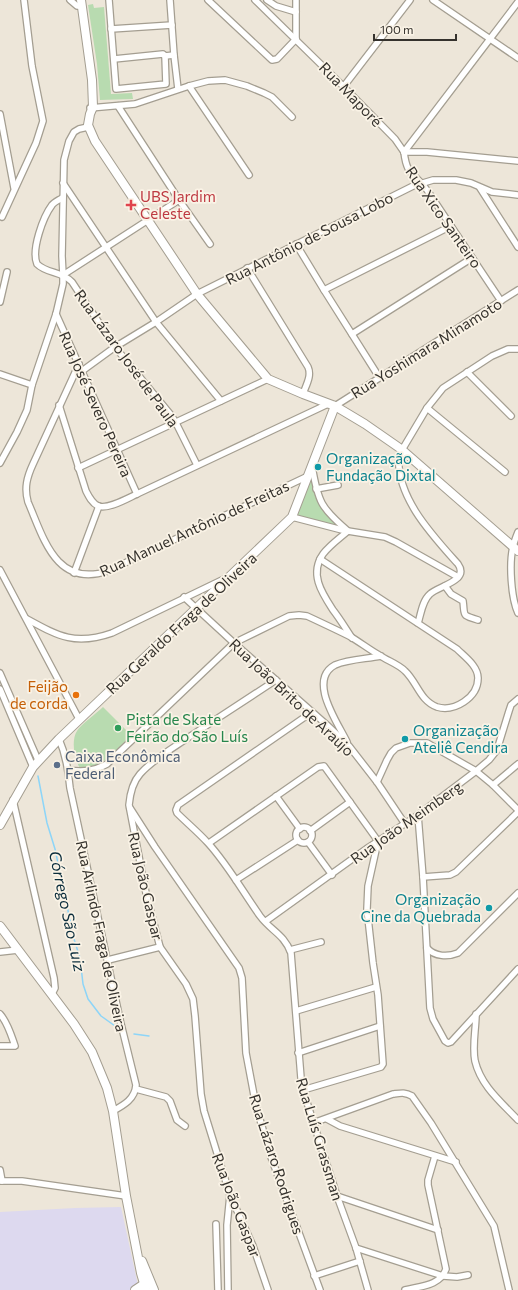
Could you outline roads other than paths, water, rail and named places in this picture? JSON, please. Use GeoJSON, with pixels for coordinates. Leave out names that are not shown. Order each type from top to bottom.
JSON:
{"type":"FeatureCollection","features":[{"type":"Feature","properties":{"kind":"main road"},"geometry":{"type":"LineString","coordinates":[[79,3],[90,110],[88,126],[95,141],[197,294],[268,379],[332,405],[401,449],[515,548]]}},
{"type":"Feature","properties":{"kind":"main road","name":"Rua Geraldo Fraga de Oliveira"},"geometry":{"type":"LineString","coordinates":[[0,825],[13,800],[38,760],[67,730],[292,517],[331,415],[332,405]]}},
{"type":"Feature","properties":{"kind":"main road"},"geometry":{"type":"LineString","coordinates":[[0,926],[74,1024],[92,1052],[107,1088],[113,1111],[126,1196],[141,1273],[146,1287],[135,1290]]}},
{"type":"Feature","properties":{"kind":"main road"},"geometry":{"type":"LineString","coordinates":[[136,1247],[154,1290]]}},
{"type":"Feature","properties":{"kind":"street"},"geometry":{"type":"LineString","coordinates":[[2,216],[36,142],[43,121],[32,66],[24,0]]}},
{"type":"Feature","properties":{"kind":"street"},"geometry":{"type":"LineString","coordinates":[[70,0],[79,3]]}},
{"type":"Feature","properties":{"kind":"street"},"geometry":{"type":"LineString","coordinates":[[109,0],[116,89],[166,84],[165,56]]}},
{"type":"Feature","properties":{"kind":"street"},"geometry":{"type":"LineString","coordinates":[[170,0],[178,89]]}},
{"type":"Feature","properties":{"kind":"street"},"geometry":{"type":"LineString","coordinates":[[208,0],[272,60],[277,59],[296,39],[296,0]]}},
{"type":"Feature","properties":{"kind":"street","name":"Rua Maporé"},"geometry":{"type":"LineString","coordinates":[[255,0],[344,86],[395,139],[404,152]]}},
{"type":"Feature","properties":{"kind":"street"},"geometry":{"type":"LineString","coordinates":[[266,0],[276,6],[296,12]]}},
{"type":"Feature","properties":{"kind":"street"},"geometry":{"type":"LineString","coordinates":[[344,86],[410,0]]}},
{"type":"Feature","properties":{"kind":"street"},"geometry":{"type":"LineString","coordinates":[[433,0],[518,58]]}},
{"type":"Feature","properties":{"kind":"street"},"geometry":{"type":"LineString","coordinates":[[404,152],[518,2]]}},
{"type":"Feature","properties":{"kind":"street"},"geometry":{"type":"LineString","coordinates":[[111,29],[172,24]]}},
{"type":"Feature","properties":{"kind":"street"},"geometry":{"type":"LineString","coordinates":[[114,59],[163,54],[165,56],[174,55]]}},
{"type":"Feature","properties":{"kind":"street"},"geometry":{"type":"LineString","coordinates":[[90,110],[135,104],[178,89],[217,80],[234,82],[264,92],[272,97],[292,117]]}},
{"type":"Feature","properties":{"kind":"street"},"geometry":{"type":"LineString","coordinates":[[189,86],[249,175]]}},
{"type":"Feature","properties":{"kind":"street"},"geometry":{"type":"LineString","coordinates":[[118,106],[179,200],[210,244]]}},
{"type":"Feature","properties":{"kind":"street"},"geometry":{"type":"LineString","coordinates":[[0,114],[14,188]]}},
{"type":"Feature","properties":{"kind":"street"},"geometry":{"type":"LineString","coordinates":[[0,463],[27,410],[32,386],[56,314],[64,275],[62,256],[62,183],[64,160],[69,141],[77,130],[88,126]]}},
{"type":"Feature","properties":{"kind":"street"},"geometry":{"type":"LineString","coordinates":[[404,152],[427,152],[518,161]]}},
{"type":"Feature","properties":{"kind":"street","name":"Rua Xico Santeiro"},"geometry":{"type":"LineString","coordinates":[[404,152],[408,171],[422,183],[501,301]]}},
{"type":"Feature","properties":{"kind":"street","name":"Rua Antônio de Sousa Lobo"},"geometry":{"type":"LineString","coordinates":[[82,371],[115,347],[156,322],[197,294],[422,183],[433,180],[456,180],[471,183],[492,192],[518,195]]}},
{"type":"Feature","properties":{"kind":"street"},"geometry":{"type":"LineString","coordinates":[[62,183],[156,322],[221,401]]}},
{"type":"Feature","properties":{"kind":"street"},"geometry":{"type":"LineString","coordinates":[[480,187],[518,247]]}},
{"type":"Feature","properties":{"kind":"street"},"geometry":{"type":"LineString","coordinates":[[62,198],[52,205],[38,234],[35,248],[35,261],[41,268],[64,275],[179,200]]}},
{"type":"Feature","properties":{"kind":"street"},"geometry":{"type":"LineString","coordinates":[[324,290],[451,226]]}},
{"type":"Feature","properties":{"kind":"street"},"geometry":{"type":"LineString","coordinates":[[296,244],[379,377]]}},
{"type":"Feature","properties":{"kind":"street"},"geometry":{"type":"LineString","coordinates":[[352,334],[472,258]]}},
{"type":"Feature","properties":{"kind":"street"},"geometry":{"type":"LineString","coordinates":[[247,268],[310,370],[309,378],[303,394]]}},
{"type":"Feature","properties":{"kind":"street"},"geometry":{"type":"LineString","coordinates":[[0,302],[7,272]]}},
{"type":"Feature","properties":{"kind":"street","name":"Rua Lázaro José de Paula"},"geometry":{"type":"LineString","coordinates":[[64,275],[72,282],[115,347],[176,423],[197,465]]}},
{"type":"Feature","properties":{"kind":"street","name":"Rua Yoshimara Minamoto"},"geometry":{"type":"LineString","coordinates":[[98,506],[115,504],[197,465],[332,405],[518,290]]}},
{"type":"Feature","properties":{"kind":"street","name":"Rua José Severo Pereira"},"geometry":{"type":"LineString","coordinates":[[56,314],[137,494]]}},
{"type":"Feature","properties":{"kind":"street"},"geometry":{"type":"LineString","coordinates":[[418,623],[427,598],[435,590],[454,582],[460,573],[460,566],[431,533],[411,503],[404,488],[398,462],[401,449],[427,408],[443,388],[492,356],[508,349],[518,349]]}},
{"type":"Feature","properties":{"kind":"street"},"geometry":{"type":"LineString","coordinates":[[59,405],[86,491],[93,502],[98,506],[74,573],[59,563],[50,551],[28,502],[26,494],[28,476],[59,405],[78,364]]}},
{"type":"Feature","properties":{"kind":"street"},"geometry":{"type":"LineString","coordinates":[[467,372],[511,416]]}},
{"type":"Feature","properties":{"kind":"street"},"geometry":{"type":"LineString","coordinates":[[0,374],[32,386]]}},
{"type":"Feature","properties":{"kind":"street"},"geometry":{"type":"LineString","coordinates":[[78,468],[268,379]]}},
{"type":"Feature","properties":{"kind":"street"},"geometry":{"type":"LineString","coordinates":[[427,408],[505,472]]}},
{"type":"Feature","properties":{"kind":"street"},"geometry":{"type":"LineString","coordinates":[[312,466],[319,499],[327,512],[348,531]]}},
{"type":"Feature","properties":{"kind":"street","name":"Rua Manuel Antônio de Freitas"},"geometry":{"type":"LineString","coordinates":[[74,573],[98,574],[108,571],[308,476]]}},
{"type":"Feature","properties":{"kind":"street"},"geometry":{"type":"LineString","coordinates":[[316,489],[338,485]]}},
{"type":"Feature","properties":{"kind":"street"},"geometry":{"type":"LineString","coordinates":[[292,517],[348,531],[385,537],[458,577]]}},
{"type":"Feature","properties":{"kind":"street"},"geometry":{"type":"LineString","coordinates":[[348,531],[327,550],[320,559],[317,568],[317,576],[319,586],[352,638]]}},
{"type":"Feature","properties":{"kind":"street"},"geometry":{"type":"LineString","coordinates":[[518,532],[515,548],[511,556],[513,596],[518,613]]}},
{"type":"Feature","properties":{"kind":"street"},"geometry":{"type":"LineString","coordinates":[[68,770],[79,772],[90,771],[107,764],[234,643],[290,616],[307,616],[352,638],[398,665],[406,672],[420,693],[431,704],[446,709],[459,706],[464,702],[473,692],[478,678],[471,663],[457,649],[320,559]]}},
{"type":"Feature","properties":{"kind":"street"},"geometry":{"type":"LineString","coordinates":[[0,570],[79,719]]}},
{"type":"Feature","properties":{"kind":"street"},"geometry":{"type":"LineString","coordinates":[[26,618],[59,635],[85,640],[98,638],[112,633],[230,576]]}},
{"type":"Feature","properties":{"kind":"street"},"geometry":{"type":"LineString","coordinates":[[445,586],[451,594],[464,601],[464,614],[470,618],[478,620]]}},
{"type":"Feature","properties":{"kind":"street","name":"Rua João Brito de Araújo"},"geometry":{"type":"LineString","coordinates":[[184,597],[349,746],[405,824]]}},
{"type":"Feature","properties":{"kind":"street"},"geometry":{"type":"LineString","coordinates":[[349,746],[324,696],[322,687],[325,675],[329,670],[339,664],[381,656]]}},
{"type":"Feature","properties":{"kind":"street"},"geometry":{"type":"LineString","coordinates":[[0,673],[38,760]]}},
{"type":"Feature","properties":{"kind":"street","name":"Rua João Gaspar"},"geometry":{"type":"LineString","coordinates":[[268,1290],[253,1246],[230,1195],[203,1104],[193,999],[186,984],[160,946],[146,893],[129,805],[130,792],[135,781],[145,769],[170,750],[276,680]]}},
{"type":"Feature","properties":{"kind":"street"},"geometry":{"type":"LineString","coordinates":[[0,689],[33,767]]}},
{"type":"Feature","properties":{"kind":"street","name":"Rua João Meimberg"},"geometry":{"type":"LineString","coordinates":[[266,921],[378,841],[418,815],[489,760],[497,750],[508,711],[518,699]]}},
{"type":"Feature","properties":{"kind":"street"},"geometry":{"type":"LineString","coordinates":[[312,712],[178,805],[176,811],[208,844],[236,880],[260,916],[286,942],[290,950],[322,942]]}},
{"type":"Feature","properties":{"kind":"street","name":"Rua Arlindo Fraga de Oliveira"},"geometry":{"type":"LineString","coordinates":[[64,751],[67,730]]}},
{"type":"Feature","properties":{"kind":"street","name":"Rua Arlindo Fraga de Oliveira"},"geometry":{"type":"LineString","coordinates":[[59,739],[64,751],[70,788],[136,1089]]}},
{"type":"Feature","properties":{"kind":"street"},"geometry":{"type":"LineString","coordinates":[[376,782],[396,748],[410,743],[427,743],[476,771],[493,785],[518,811],[456,872],[450,875],[423,877]]}},
{"type":"Feature","properties":{"kind":"street"},"geometry":{"type":"LineString","coordinates":[[493,785],[518,764]]}},
{"type":"Feature","properties":{"kind":"street"},"geometry":{"type":"LineString","coordinates":[[208,844],[318,767],[324,766],[378,841],[368,886],[367,909],[380,1026],[383,1061],[382,1066],[303,1090]]}},
{"type":"Feature","properties":{"kind":"street"},"geometry":{"type":"LineString","coordinates":[[276,796],[300,829]]}},
{"type":"Feature","properties":{"kind":"street"},"geometry":{"type":"LineString","coordinates":[[13,800],[54,978],[55,988],[52,994]]}},
{"type":"Feature","properties":{"kind":"street"},"geometry":{"type":"LineString","coordinates":[[310,831],[350,802]]}},
{"type":"Feature","properties":{"kind":"street","name":"Rua Lázaro Rodrigues"},"geometry":{"type":"LineString","coordinates":[[129,805],[155,847],[239,968],[242,978],[246,1053],[256,1106],[271,1157],[320,1290]]}},
{"type":"Feature","properties":{"kind":"street"},"geometry":{"type":"LineString","coordinates":[[418,815],[430,1008],[433,1019],[445,1041],[448,1043],[450,1042],[518,968]]}},
{"type":"Feature","properties":{"kind":"street"},"geometry":{"type":"LineString","coordinates":[[308,842],[302,843],[298,840],[296,834],[300,829],[306,828],[310,831]]}},
{"type":"Feature","properties":{"kind":"street"},"geometry":{"type":"LineString","coordinates":[[308,842],[311,837],[310,831]]}},
{"type":"Feature","properties":{"kind":"street"},"geometry":{"type":"LineString","coordinates":[[236,880],[298,840]]}},
{"type":"Feature","properties":{"kind":"street"},"geometry":{"type":"LineString","coordinates":[[308,842],[332,875]]}},
{"type":"Feature","properties":{"kind":"street"},"geometry":{"type":"LineString","coordinates":[[427,948],[434,953],[446,956],[451,956],[458,953],[518,893]]}},
{"type":"Feature","properties":{"kind":"street"},"geometry":{"type":"LineString","coordinates":[[108,960],[160,946]]}},
{"type":"Feature","properties":{"kind":"street"},"geometry":{"type":"LineString","coordinates":[[0,952],[18,950]]}},
{"type":"Feature","properties":{"kind":"street","name":"Rua Luís Grassman"},"geometry":{"type":"LineString","coordinates":[[290,950],[296,1011],[298,1052],[303,1090],[337,1196],[356,1248],[368,1290]]}},
{"type":"Feature","properties":{"kind":"street"},"geometry":{"type":"LineString","coordinates":[[296,1011],[376,987]]}},
{"type":"Feature","properties":{"kind":"street"},"geometry":{"type":"LineString","coordinates":[[0,1014],[4,1018],[15,1046],[0,1046]]}},
{"type":"Feature","properties":{"kind":"street"},"geometry":{"type":"LineString","coordinates":[[476,1014],[475,1053],[476,1061],[482,1077],[495,1097],[518,1120]]}},
{"type":"Feature","properties":{"kind":"street"},"geometry":{"type":"LineString","coordinates":[[298,1052],[380,1026]]}},
{"type":"Feature","properties":{"kind":"street"},"geometry":{"type":"LineString","coordinates":[[113,1111],[128,1101],[136,1089],[166,1097],[170,1101],[177,1120],[185,1126]]}},
{"type":"Feature","properties":{"kind":"street"},"geometry":{"type":"LineString","coordinates":[[313,1123],[393,1094],[408,1094],[431,1123],[494,1226],[509,1290]]}},
{"type":"Feature","properties":{"kind":"street"},"geometry":{"type":"LineString","coordinates":[[327,1119],[340,1126],[456,1162]]}},
{"type":"Feature","properties":{"kind":"street"},"geometry":{"type":"LineString","coordinates":[[405,1290],[435,1283],[443,1276],[446,1265],[428,1183],[435,1156]]}},
{"type":"Feature","properties":{"kind":"street"},"geometry":{"type":"LineString","coordinates":[[0,1170],[1,1181],[22,1181],[126,1196]]}},
{"type":"Feature","properties":{"kind":"street"},"geometry":{"type":"LineString","coordinates":[[228,1290],[228,1225],[230,1195]]}},
{"type":"Feature","properties":{"kind":"street"},"geometry":{"type":"LineString","coordinates":[[337,1196],[438,1230]]}},
{"type":"Feature","properties":{"kind":"street"},"geometry":{"type":"LineString","coordinates":[[216,1224],[218,1290]]}},
{"type":"Feature","properties":{"kind":"street"},"geometry":{"type":"LineString","coordinates":[[356,1248],[443,1276],[453,1277],[468,1275]]}},
{"type":"Feature","properties":{"kind":"street"},"geometry":{"type":"LineString","coordinates":[[314,1276],[360,1261]]}},
{"type":"Feature","properties":{"kind":"waterway","name":"Córrego São Luiz"},"geometry":{"type":"LineString","coordinates":[[38,776],[47,823],[55,849],[74,939],[80,958],[83,984],[88,999],[101,1016],[121,1029]]}},
{"type":"Feature","properties":{"kind":"waterway"},"geometry":{"type":"LineString","coordinates":[[134,1034],[149,1036]]}},
{"type":"Feature","properties":{"kind":"place","name":"UBS Jardim Celeste"},"geometry":{"type":"Point","coordinates":[131,205]}},
{"type":"Feature","properties":{"kind":"place","name":"Organização Fundação Dixtal"},"geometry":{"type":"Point","coordinates":[318,467]}},
{"type":"Feature","properties":{"kind":"place","name":"Feijão de corda"},"geometry":{"type":"Point","coordinates":[76,695]}},
{"type":"Feature","properties":{"kind":"place","name":"Pista de Skate Feirão do São Luís"},"geometry":{"type":"Point","coordinates":[118,728]}},
{"type":"Feature","properties":{"kind":"place","name":"Organização Ateliê Cendira"},"geometry":{"type":"Point","coordinates":[405,739]}},
{"type":"Feature","properties":{"kind":"place","name":"Caixa Econômica Federal"},"geometry":{"type":"Point","coordinates":[57,765]}},
{"type":"Feature","properties":{"kind":"place","name":"Organização Cine da Quebrada"},"geometry":{"type":"Point","coordinates":[489,908]}}]}
